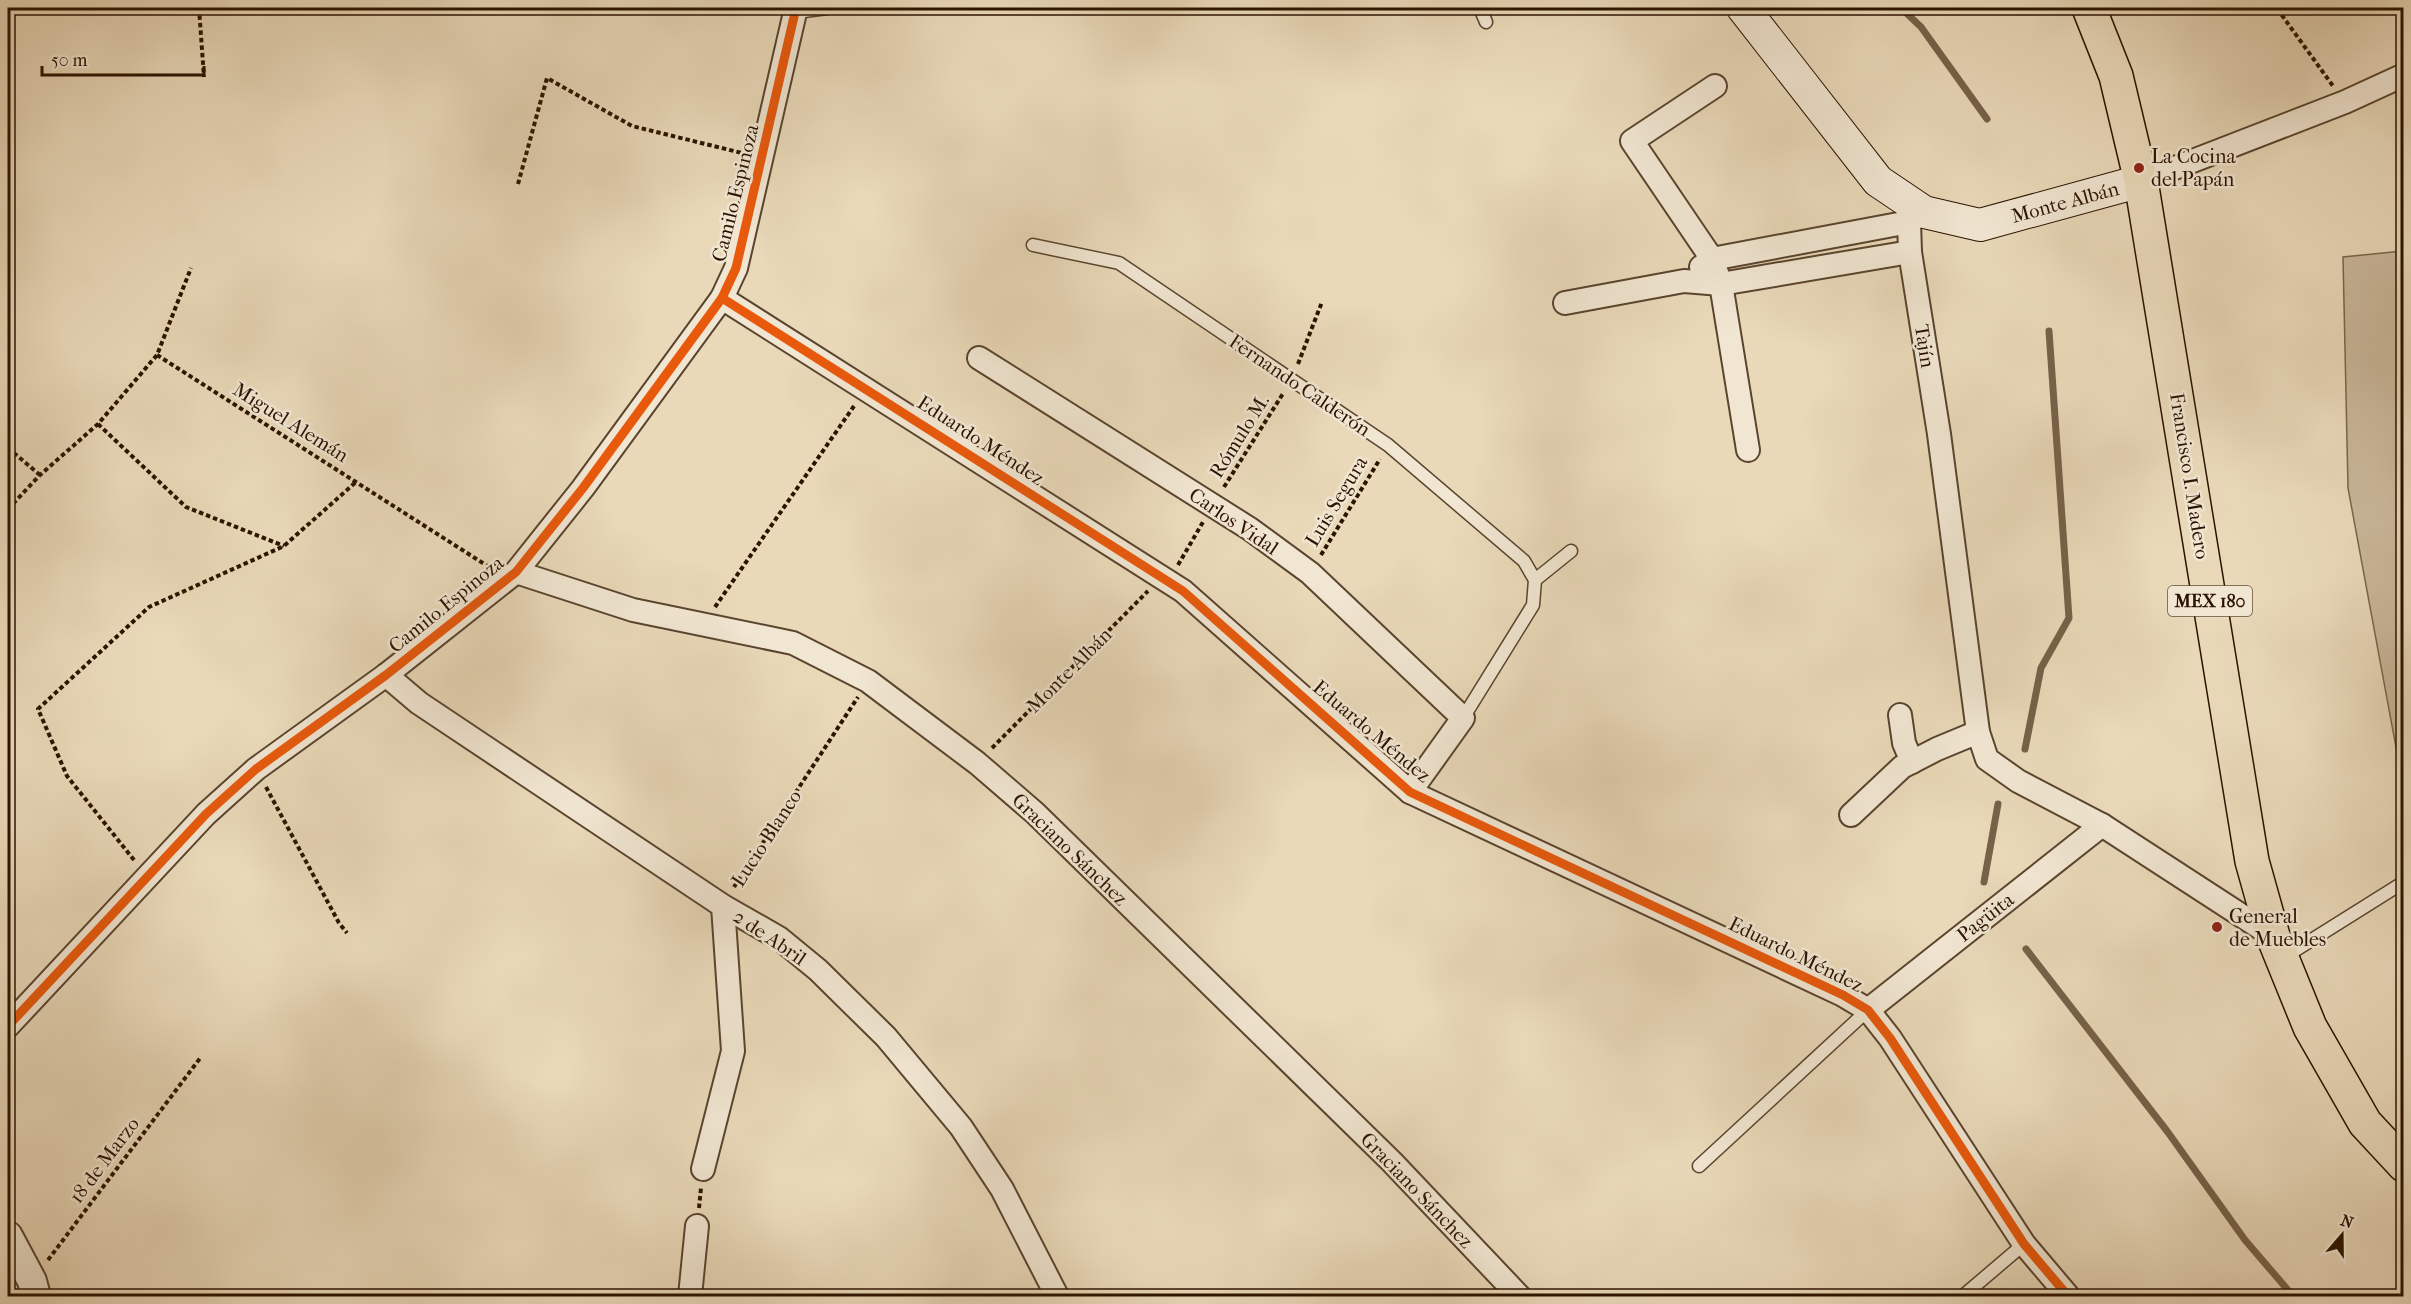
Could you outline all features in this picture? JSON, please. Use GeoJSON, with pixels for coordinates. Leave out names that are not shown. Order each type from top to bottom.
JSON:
{"type":"FeatureCollection","features":[{"type":"Feature","properties":{"kind":"main road"},"geometry":{"type":"LineString","coordinates":[[1743,8],[1878,181],[1917,217]]}},
{"type":"Feature","properties":{"kind":"main road","name":"Francisco I. Madero"},"geometry":{"type":"LineString","coordinates":[[2089,8],[2116,76],[2141,181],[2252,861],[2277,947],[2310,1027],[2365,1123],[2403,1165]]}},
{"type":"Feature","properties":{"kind":"main road","name":"Monte Albán"},"geometry":{"type":"LineString","coordinates":[[1917,217],[1980,225],[2141,181]]}},
{"type":"Feature","properties":{"kind":"street","name":"Camilo Espinoza"},"geometry":{"type":"LineString","coordinates":[[8,1026],[206,814],[256,769],[386,675],[512,575],[583,488],[722,298],[736,268],[796,10]]}},
{"type":"Feature","properties":{"kind":"street","name":"Monte Albán"},"geometry":{"type":"LineString","coordinates":[[2141,181],[2345,102],[2403,75]]}},
{"type":"Feature","properties":{"kind":"street"},"geometry":{"type":"LineString","coordinates":[[1715,86],[1632,141],[1712,259],[1721,284],[1748,450]]}},
{"type":"Feature","properties":{"kind":"street","name":"Monte Albán"},"geometry":{"type":"LineString","coordinates":[[1684,281],[1712,259],[1917,217]]}},
{"type":"Feature","properties":{"kind":"street","name":"Tajín"},"geometry":{"type":"LineString","coordinates":[[1917,217],[1910,252],[1939,434],[1978,732],[1987,759],[2018,781],[2102,825]]}},
{"type":"Feature","properties":{"kind":"street"},"geometry":{"type":"LineString","coordinates":[[1808,241],[1810,269]]}},
{"type":"Feature","properties":{"kind":"street","name":"Monte Albán"},"geometry":{"type":"LineString","coordinates":[[1565,303],[1684,281],[1721,284],[1910,252]]}},
{"type":"Feature","properties":{"kind":"street","name":"Eduardo Méndez"},"geometry":{"type":"LineString","coordinates":[[722,298],[1165,579],[1410,792],[1843,995],[1868,1010],[1890,1038],[2024,1244],[2068,1296]]}},
{"type":"Feature","properties":{"kind":"street","name":"Carlos Vidal"},"geometry":{"type":"LineString","coordinates":[[980,358],[1213,506],[1310,573],[1463,718]]}},
{"type":"Feature","properties":{"kind":"street","name":"Graciano Sánchez"},"geometry":{"type":"LineString","coordinates":[[512,575],[633,610],[705,623],[793,643],[868,681],[977,763],[1035,813],[1392,1162],[1519,1296]]}},
{"type":"Feature","properties":{"kind":"street","name":"2 de Abril"},"geometry":{"type":"LineString","coordinates":[[386,675],[419,703],[723,906],[779,938],[818,970],[886,1037],[961,1127],[1002,1188],[1057,1296]]}},
{"type":"Feature","properties":{"kind":"street"},"geometry":{"type":"LineString","coordinates":[[1900,715],[1904,743],[1912,762]]}},
{"type":"Feature","properties":{"kind":"street"},"geometry":{"type":"LineString","coordinates":[[1410,792],[1463,718]]}},
{"type":"Feature","properties":{"kind":"street"},"geometry":{"type":"LineString","coordinates":[[1851,815],[1902,767],[1978,732]]}},
{"type":"Feature","properties":{"kind":"street"},"geometry":{"type":"LineString","coordinates":[[2102,825],[2277,947]]}},
{"type":"Feature","properties":{"kind":"street","name":"Pagüita"},"geometry":{"type":"LineString","coordinates":[[1868,1010],[2102,825]]}},
{"type":"Feature","properties":{"kind":"street","name":"Lucio Blanco"},"geometry":{"type":"LineString","coordinates":[[703,1169],[733,1051],[723,906]]}},
{"type":"Feature","properties":{"kind":"street"},"geometry":{"type":"LineString","coordinates":[[690,1296],[697,1226]]}},
{"type":"Feature","properties":{"kind":"street"},"geometry":{"type":"LineString","coordinates":[[8,1236],[34,1289]]}},
{"type":"Feature","properties":{"kind":"lane"},"geometry":{"type":"LineString","coordinates":[[796,10],[827,8]]}},
{"type":"Feature","properties":{"kind":"lane"},"geometry":{"type":"LineString","coordinates":[[1480,8],[1486,22]]}},
{"type":"Feature","properties":{"kind":"lane","name":"Fernando Calderón"},"geometry":{"type":"LineString","coordinates":[[1033,245],[1119,263],[1293,379],[1388,445],[1524,561],[1535,580]]}},
{"type":"Feature","properties":{"kind":"lane"},"geometry":{"type":"LineString","coordinates":[[1463,718],[1533,604],[1535,580],[1571,551]]}},
{"type":"Feature","properties":{"kind":"lane"},"geometry":{"type":"LineString","coordinates":[[2277,947],[2403,882]]}},
{"type":"Feature","properties":{"kind":"lane","name":"Eduardo Méndez"},"geometry":{"type":"LineString","coordinates":[[1699,1166],[1868,1010]]}},
{"type":"Feature","properties":{"kind":"lane"},"geometry":{"type":"LineString","coordinates":[[1963,1296],[2024,1244]]}},
{"type":"Feature","properties":{"kind":"path"},"geometry":{"type":"LineString","coordinates":[[199,8],[204,77]]}},
{"type":"Feature","properties":{"kind":"path"},"geometry":{"type":"LineString","coordinates":[[2279,8],[2281,14],[2345,102]]}},
{"type":"Feature","properties":{"kind":"path"},"geometry":{"type":"LineString","coordinates":[[518,184],[547,78],[632,126],[763,158]]}},
{"type":"Feature","properties":{"kind":"path"},"geometry":{"type":"LineString","coordinates":[[8,509],[40,475],[98,424],[158,355],[191,268]]}},
{"type":"Feature","properties":{"kind":"path"},"geometry":{"type":"LineString","coordinates":[[705,623],[867,388]]}},
{"type":"Feature","properties":{"kind":"path"},"geometry":{"type":"LineString","coordinates":[[98,424],[186,507],[284,546]]}},
{"type":"Feature","properties":{"kind":"path"},"geometry":{"type":"LineString","coordinates":[[8,448],[40,475]]}},
{"type":"Feature","properties":{"kind":"path"},"geometry":{"type":"LineString","coordinates":[[357,481],[512,575]]}},
{"type":"Feature","properties":{"kind":"path"},"geometry":{"type":"LineString","coordinates":[[256,769],[339,923],[347,933]]}},
{"type":"Feature","properties":{"kind":"path"},"geometry":{"type":"LineString","coordinates":[[697,1226],[703,1169]]}},
{"type":"Feature","properties":{"kind":"shaded area"},"geometry":{"type":"Polygon","coordinates":[[[2404,251],[2403,785],[2348,488],[2343,257],[2404,251]]]}},
{"type":"Feature","properties":{"kind":"waterway"},"geometry":{"type":"LineString","coordinates":[[1901,8],[1921,27],[1987,119]]}},
{"type":"Feature","properties":{"kind":"waterway"},"geometry":{"type":"LineString","coordinates":[[2025,749],[2041,668],[2069,618],[2049,331]]}},
{"type":"Feature","properties":{"kind":"waterway"},"geometry":{"type":"LineString","coordinates":[[1984,882],[1998,804]]}},
{"type":"Feature","properties":{"kind":"waterway"},"geometry":{"type":"LineString","coordinates":[[2026,949],[2167,1131],[2245,1240],[2293,1296]]}},
{"type":"Feature","properties":{"kind":"cycle path"},"geometry":{"type":"LineString","coordinates":[[8,1026],[206,814],[256,769],[386,675],[516,572],[583,488],[722,298],[736,268],[796,8]]}},
{"type":"Feature","properties":{"kind":"cycle path"},"geometry":{"type":"LineString","coordinates":[[722,298],[1183,591],[1410,792],[1843,995],[1868,1010],[1890,1038],[2024,1244],[2068,1296]]}},
{"type":"Feature","properties":{"kind":"place","name":"La Cocina del Papán"},"geometry":{"type":"Point","coordinates":[2139,168]}},
{"type":"Feature","properties":{"kind":"place","name":"General de Muebles"},"geometry":{"type":"Point","coordinates":[2217,927]}}]}
